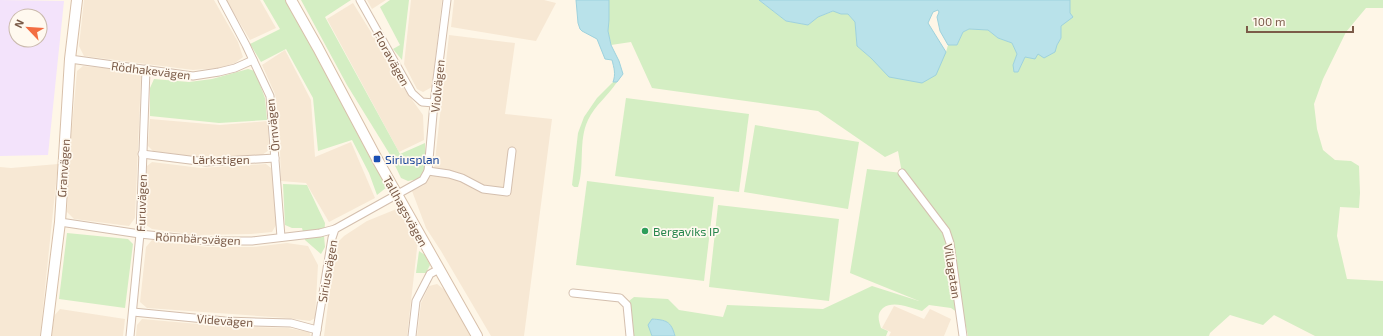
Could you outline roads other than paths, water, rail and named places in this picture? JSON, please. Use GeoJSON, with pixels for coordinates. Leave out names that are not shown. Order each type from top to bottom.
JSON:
{"type":"FeatureCollection","features":[{"type":"Feature","properties":{"kind":"main road","name":"Granvägen"},"geometry":{"type":"LineString","coordinates":[[46,336],[60,222],[70,59],[77,0]]}},
{"type":"Feature","properties":{"kind":"main road","name":"Tallhagsvägen"},"geometry":{"type":"LineString","coordinates":[[291,0],[397,194],[477,336]]}},
{"type":"Feature","properties":{"kind":"street","name":"Örnvägen"},"geometry":{"type":"LineString","coordinates":[[222,0],[270,96],[281,237]]}},
{"type":"Feature","properties":{"kind":"street","name":"Floravägen"},"geometry":{"type":"LineString","coordinates":[[360,0],[412,93],[422,102],[434,103]]}},
{"type":"Feature","properties":{"kind":"street","name":"Violvägen"},"geometry":{"type":"LineString","coordinates":[[428,171],[434,103],[447,0]]}},
{"type":"Feature","properties":{"kind":"street","name":"Rödhakevägen"},"geometry":{"type":"LineString","coordinates":[[70,59],[192,76],[220,72],[235,68],[253,60]]}},
{"type":"Feature","properties":{"kind":"street","name":"Furuvägen"},"geometry":{"type":"LineString","coordinates":[[130,336],[140,234],[146,69]]}},
{"type":"Feature","properties":{"kind":"street"},"geometry":{"type":"LineString","coordinates":[[397,194],[423,180],[428,171],[462,178],[483,189],[507,192],[512,151]]}},
{"type":"Feature","properties":{"kind":"street","name":"Lärkstigen"},"geometry":{"type":"LineString","coordinates":[[142,154],[206,162],[275,158]]}},
{"type":"Feature","properties":{"kind":"street","name":"Villagatan"},"geometry":{"type":"LineString","coordinates":[[902,174],[946,231],[950,243],[963,336]]}},
{"type":"Feature","properties":{"kind":"street","name":"Siriusvägen"},"geometry":{"type":"LineString","coordinates":[[317,333],[332,238],[335,228],[397,194]]}},
{"type":"Feature","properties":{"kind":"street","name":"Rönnbärsvägen"},"geometry":{"type":"LineString","coordinates":[[60,222],[140,234],[207,241],[252,241],[320,233],[335,228]]}},
{"type":"Feature","properties":{"kind":"street"},"geometry":{"type":"LineString","coordinates":[[412,336],[416,301],[430,274],[439,269]]}},
{"type":"Feature","properties":{"kind":"street"},"geometry":{"type":"LineString","coordinates":[[573,293],[620,298],[627,305],[630,336]]}},
{"type":"Feature","properties":{"kind":"street","name":"Videvägen"},"geometry":{"type":"LineString","coordinates":[[133,312],[225,320],[291,323],[317,333]]}},
{"type":"Feature","properties":{"kind":"water"},"geometry":{"type":"Polygon","coordinates":[[[576,0],[609,0],[608,31],[611,45],[619,61],[623,74],[617,82],[613,82],[615,74],[612,60],[605,59],[597,39],[580,29],[576,0]]]}},
{"type":"Feature","properties":{"kind":"water"},"geometry":{"type":"Polygon","coordinates":[[[759,0],[1070,0],[1070,13],[1073,17],[1061,26],[1061,38],[1055,52],[1044,58],[1038,54],[1035,59],[1025,57],[1018,72],[1014,72],[1013,65],[1017,54],[1012,43],[998,38],[988,30],[969,29],[963,32],[957,45],[948,45],[940,31],[937,17],[939,12],[938,10],[933,12],[928,23],[946,52],[936,75],[922,83],[889,77],[857,46],[855,22],[848,14],[841,14],[833,11],[818,17],[808,25],[786,21],[759,0]]]}},
{"type":"Feature","properties":{"kind":"water"},"geometry":{"type":"Polygon","coordinates":[[[652,319],[661,320],[670,324],[675,336],[652,336],[648,325],[652,319]]]}},
{"type":"Feature","properties":{"kind":"place","name":"Siriusplan"},"geometry":{"type":"Point","coordinates":[377,159]}},
{"type":"Feature","properties":{"kind":"place","name":"Bergaviks IP"},"geometry":{"type":"Point","coordinates":[645,231]}}]}
